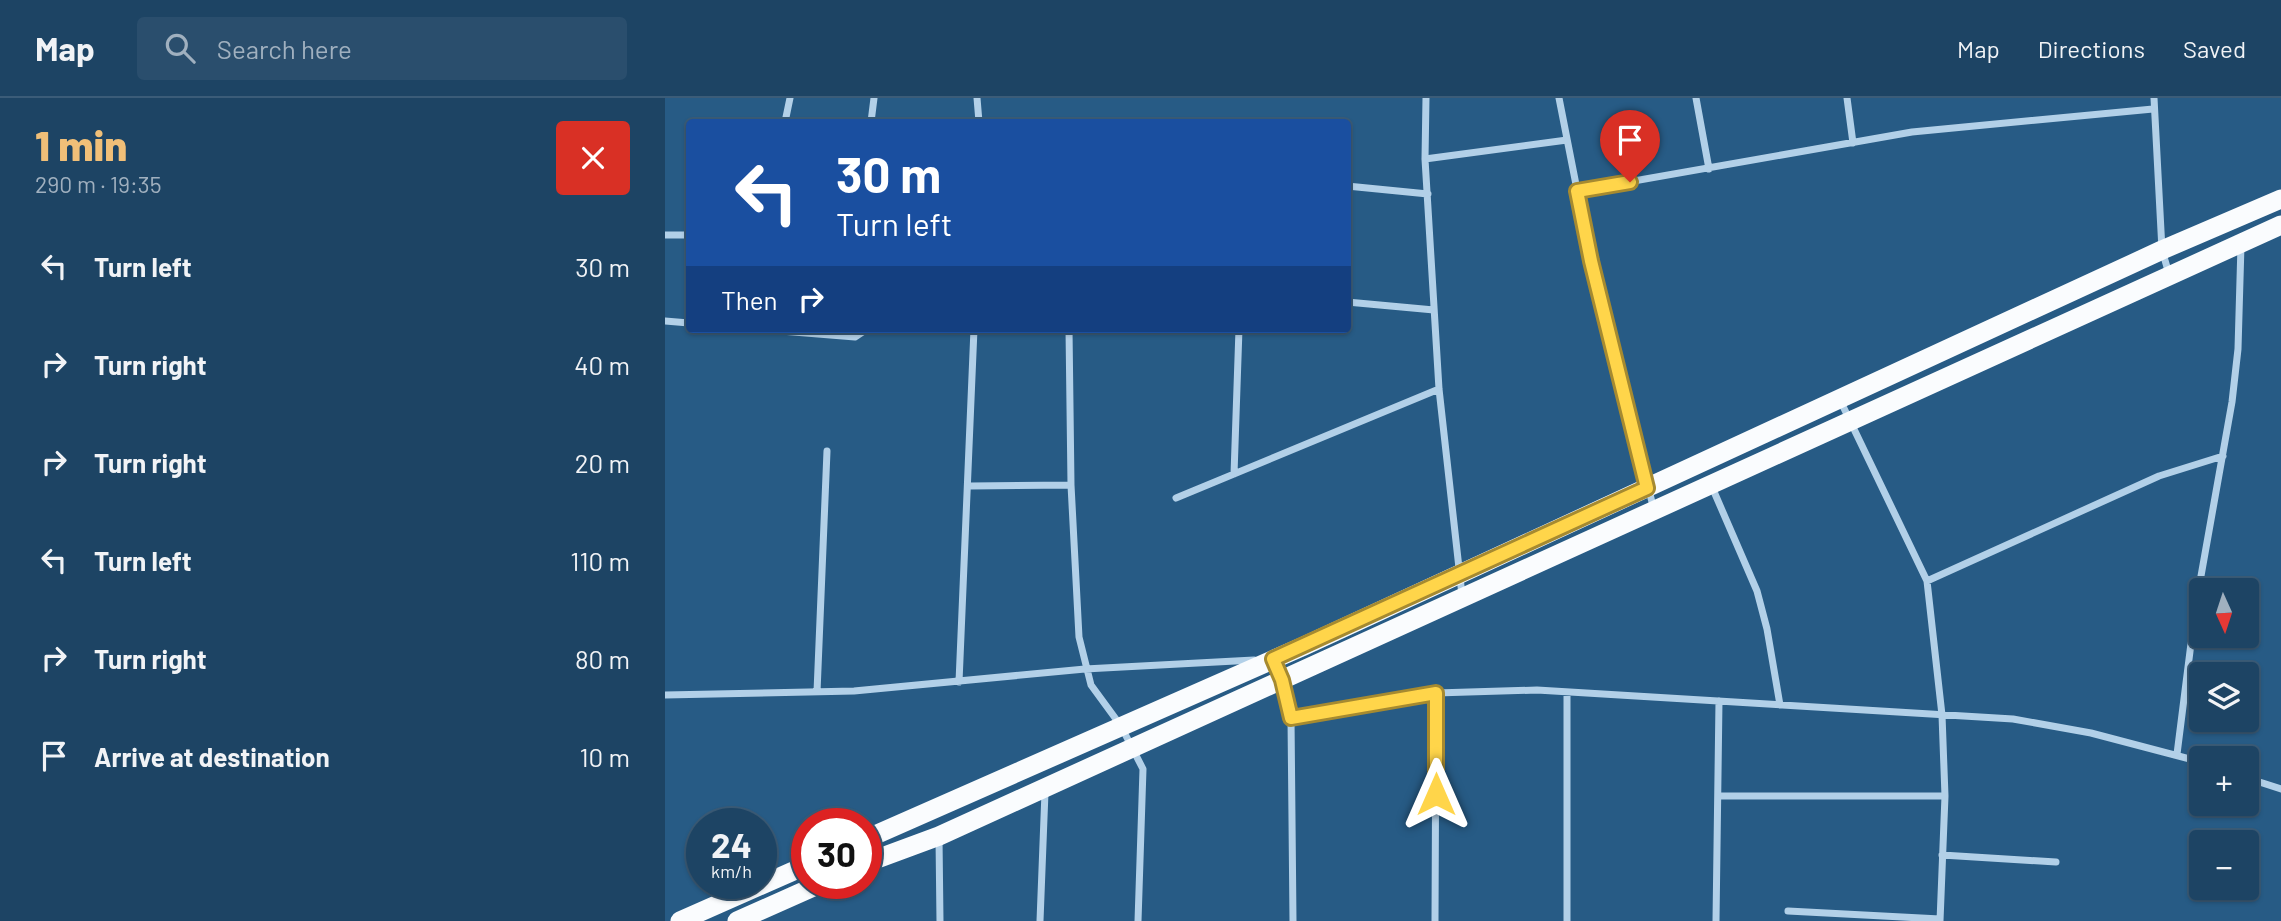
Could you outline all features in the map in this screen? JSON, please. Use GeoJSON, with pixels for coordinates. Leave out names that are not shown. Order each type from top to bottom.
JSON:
{"type":"FeatureCollection","features":[{"type":"Feature","properties":{"kind":"highway"},"geometry":{"type":"LineString","coordinates":[[882,832],[1273,659],[2162,250],[2281,199]]}},
{"type":"Feature","properties":{"kind":"highway"},"geometry":{"type":"LineString","coordinates":[[882,857],[939,836],[2281,225]]}},
{"type":"Feature","properties":{"kind":"highway"},"geometry":{"type":"LineString","coordinates":[[680,921],[791,872]]}},
{"type":"Feature","properties":{"kind":"highway"},"geometry":{"type":"LineString","coordinates":[[737,921],[791,897]]}},
{"type":"Feature","properties":{"kind":"street"},"geometry":{"type":"LineString","coordinates":[[786,119],[790,98]]}},
{"type":"Feature","properties":{"kind":"street"},"geometry":{"type":"LineString","coordinates":[[871,119],[874,98]]}},
{"type":"Feature","properties":{"kind":"street"},"geometry":{"type":"LineString","coordinates":[[977,98],[979,119]]}},
{"type":"Feature","properties":{"kind":"street"},"geometry":{"type":"LineString","coordinates":[[1426,98],[1425,159],[1439,389],[1462,596]]}},
{"type":"Feature","properties":{"kind":"street"},"geometry":{"type":"LineString","coordinates":[[1559,98],[1591,261],[1654,512]]}},
{"type":"Feature","properties":{"kind":"street"},"geometry":{"type":"LineString","coordinates":[[1696,98],[1709,169]]}},
{"type":"Feature","properties":{"kind":"street"},"geometry":{"type":"LineString","coordinates":[[1847,98],[1853,143]]}},
{"type":"Feature","properties":{"kind":"street"},"geometry":{"type":"LineString","coordinates":[[2154,98],[2162,250],[2169,274]]}},
{"type":"Feature","properties":{"kind":"street"},"geometry":{"type":"LineString","coordinates":[[1577,191],[1979,123],[2153,109]]}},
{"type":"Feature","properties":{"kind":"street"},"geometry":{"type":"LineString","coordinates":[[1425,159],[1567,139]]}},
{"type":"Feature","properties":{"kind":"street"},"geometry":{"type":"LineString","coordinates":[[1351,186],[1428,194]]}},
{"type":"Feature","properties":{"kind":"street"},"geometry":{"type":"LineString","coordinates":[[665,234],[686,235]]}},
{"type":"Feature","properties":{"kind":"street"},"geometry":{"type":"LineString","coordinates":[[2177,754],[2196,604],[2223,456],[2238,349],[2241,244]]}},
{"type":"Feature","properties":{"kind":"street"},"geometry":{"type":"LineString","coordinates":[[1351,302],[1434,310]]}},
{"type":"Feature","properties":{"kind":"street"},"geometry":{"type":"LineString","coordinates":[[665,321],[686,323]]}},
{"type":"Feature","properties":{"kind":"street"},"geometry":{"type":"LineString","coordinates":[[806,333],[855,337],[861,333]]}},
{"type":"Feature","properties":{"kind":"street"},"geometry":{"type":"LineString","coordinates":[[959,682],[970,486],[974,333]]}},
{"type":"Feature","properties":{"kind":"street"},"geometry":{"type":"LineString","coordinates":[[1069,333],[1071,485],[1079,638],[1091,685],[1121,726],[1141,762],[1144,780],[1138,921]]}},
{"type":"Feature","properties":{"kind":"street"},"geometry":{"type":"LineString","coordinates":[[1234,474],[1239,333]]}},
{"type":"Feature","properties":{"kind":"street"},"geometry":{"type":"LineString","coordinates":[[1176,498],[1439,389]]}},
{"type":"Feature","properties":{"kind":"street"},"geometry":{"type":"LineString","coordinates":[[1788,911],[1940,920],[1945,796],[1942,715],[1927,581],[1840,400]]}},
{"type":"Feature","properties":{"kind":"street"},"geometry":{"type":"LineString","coordinates":[[817,692],[827,451]]}},
{"type":"Feature","properties":{"kind":"street"},"geometry":{"type":"LineString","coordinates":[[1927,581],[2159,476],[2223,456]]}},
{"type":"Feature","properties":{"kind":"street"},"geometry":{"type":"LineString","coordinates":[[970,486],[1071,485]]}},
{"type":"Feature","properties":{"kind":"street"},"geometry":{"type":"LineString","coordinates":[[1711,485],[1757,591],[1767,629],[1780,705]]}},
{"type":"Feature","properties":{"kind":"street"},"geometry":{"type":"LineString","coordinates":[[665,695],[817,692],[959,682],[1085,669],[1273,659],[1282,680],[1291,718],[1293,921]]}},
{"type":"Feature","properties":{"kind":"street"},"geometry":{"type":"LineString","coordinates":[[1291,718],[1436,693],[1567,692],[2013,719],[2091,733],[2189,758]]}},
{"type":"Feature","properties":{"kind":"street"},"geometry":{"type":"LineString","coordinates":[[1567,692],[1567,921]]}},
{"type":"Feature","properties":{"kind":"street"},"geometry":{"type":"LineString","coordinates":[[1435,921],[1436,693]]}},
{"type":"Feature","properties":{"kind":"street"},"geometry":{"type":"LineString","coordinates":[[1716,921],[1720,796],[1719,701]]}},
{"type":"Feature","properties":{"kind":"street"},"geometry":{"type":"LineString","coordinates":[[2259,782],[2281,789]]}},
{"type":"Feature","properties":{"kind":"street"},"geometry":{"type":"LineString","coordinates":[[1040,921],[1045,788]]}},
{"type":"Feature","properties":{"kind":"street"},"geometry":{"type":"LineString","coordinates":[[1720,796],[1945,796]]}},
{"type":"Feature","properties":{"kind":"street"},"geometry":{"type":"LineString","coordinates":[[939,836],[940,921]]}},
{"type":"Feature","properties":{"kind":"street"},"geometry":{"type":"LineString","coordinates":[[1942,855],[2056,862]]}},
{"type":"Feature","properties":{"kind":"route"},"geometry":{"type":"LineString","coordinates":[[1436,794],[1436,693],[1291,718],[1282,680],[1273,659],[1647,488],[1591,261],[1577,191],[1630,182]]}}]}
